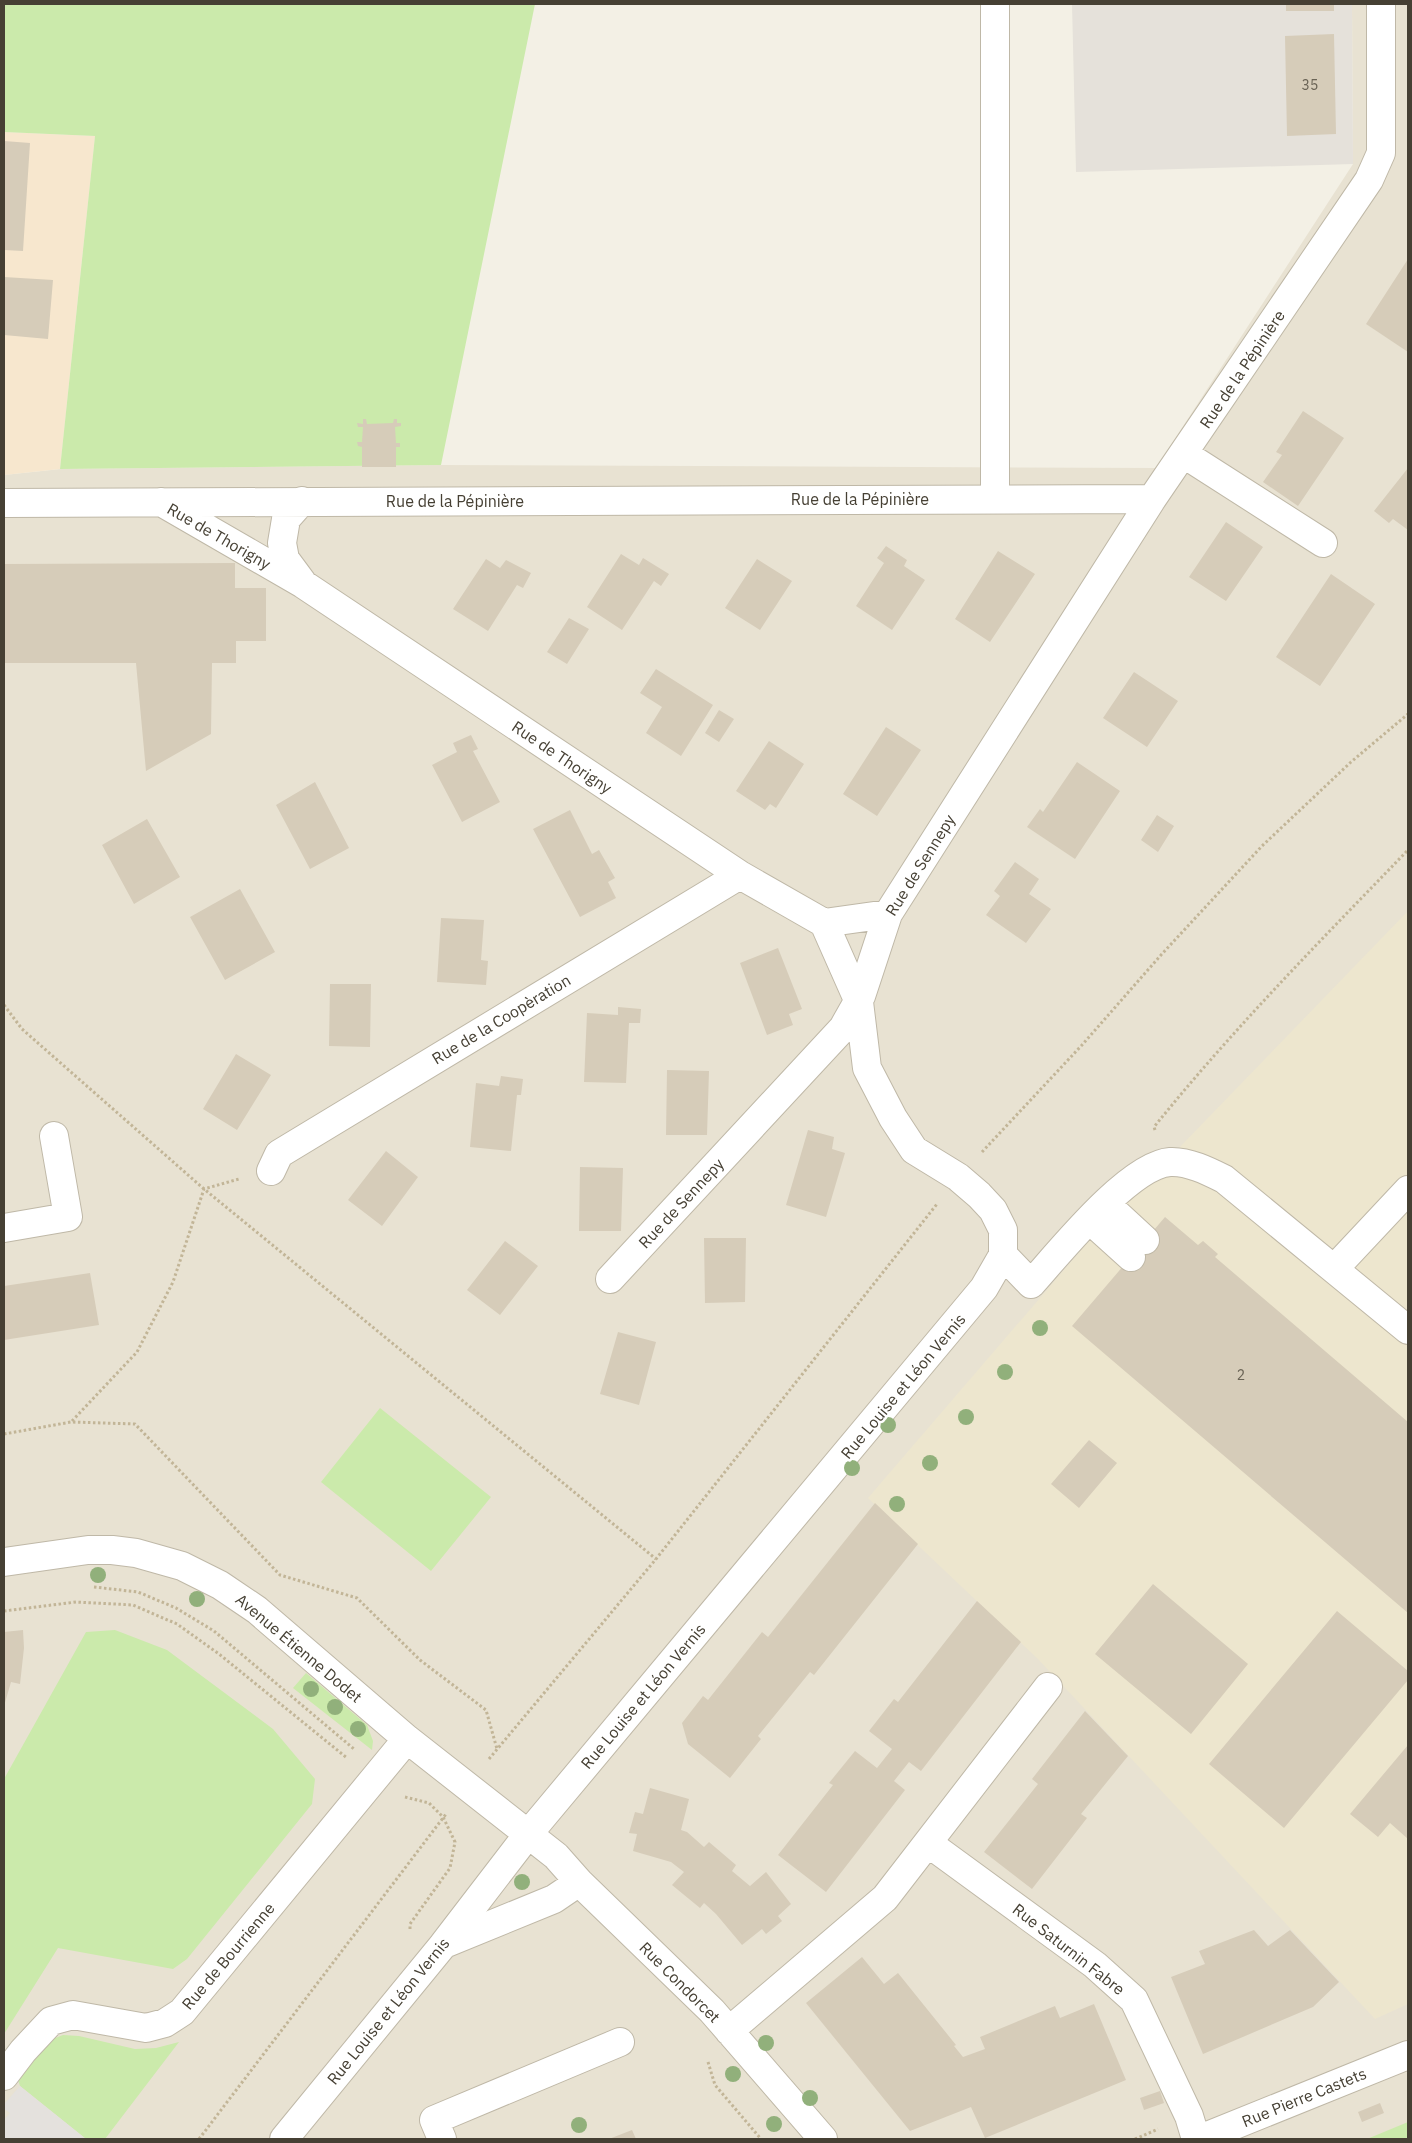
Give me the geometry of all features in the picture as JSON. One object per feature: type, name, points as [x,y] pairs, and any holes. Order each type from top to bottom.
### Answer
[{"type":"street","points":[[995,4],[995,499]]},
{"type":"street","name":"Rue de la Pépinière","points":[[4,503],[1152,499],[1369,180],[1381,153],[1381,4]]},
{"type":"street","points":[[1184,454],[1323,543]]},
{"type":"street","name":"Rue de Sennepy","points":[[610,1279],[843,1028],[859,1002],[888,914],[1152,499]]},
{"type":"street","name":"Rue de Thorigny","points":[[302,501],[286,520],[282,543],[285,559],[303,584]]},
{"type":"street","name":"Rue de Thorigny","points":[[161,502],[303,584],[740,876],[824,923]]},
{"type":"street","name":"Rue de la Coopèration","points":[[271,1171],[279,1154],[740,876]]},
{"type":"street","points":[[888,914],[824,923],[859,1002],[867,1068],[893,1118],[914,1150],[958,1177],[993,1210],[1003,1230],[1003,1255],[1031,1284],[1098,1212],[1131,1180],[1149,1168],[1170,1162],[1202,1168],[1224,1179],[1408,1330]]},
{"type":"street","points":[[4,1228],[68,1217],[54,1136]]},
{"type":"street","points":[[1334,1269],[1408,1190]]},
{"type":"street","points":[[1098,1212],[1138,1248]]},
{"type":"street","name":"Rue Louise et Léon Vernis","points":[[284,2139],[443,1945],[529,1833],[984,1288],[1003,1255]]},
{"type":"street","name":"Avenue Étienne Dodet","points":[[4,1562],[88,1550],[112,1550],[136,1553],[182,1566],[220,1585],[257,1610],[407,1739],[529,1833]]},
{"type":"street","points":[[729,2031],[885,1898],[1048,1687]]},
{"type":"street","name":"Rue de Bourrienne","points":[[4,2076],[23,2051],[51,2021],[73,2015],[146,2028],[165,2023],[182,2012],[407,1739]]},
{"type":"street","name":"Rue Condorcet","points":[[529,1833],[556,1856],[579,1882],[712,2011],[822,2139]]},
{"type":"street","name":"Rue Saturnin Fabre","points":[[928,1843],[1095,1966],[1134,2000],[1189,2116],[1196,2139]]},
{"type":"street","points":[[443,1945],[554,1899],[579,1882]]},
{"type":"street","points":[[442,2139],[434,2120],[620,2042]]},
{"type":"street","name":"Rue Pierre Castets","points":[[1200,2139],[1408,2055]]},
{"type":"path","points":[[199,2139],[497,1749],[656,1559],[958,1177],[1082,1045],[1161,955],[1262,846],[1351,762],[1408,714]]},
{"type":"path","points":[[1170,1162],[1154,1127],[1245,1020],[1408,850]]},
{"type":"path","points":[[4,1005],[22,1029],[204,1189],[656,1559]]},
{"type":"path","points":[[71,1422],[138,1352],[173,1282],[204,1189]]},
{"type":"path","points":[[4,1434],[71,1422],[135,1424],[280,1575],[357,1598],[420,1660],[486,1710],[497,1749]]},
{"type":"path","points":[[93,1587],[138,1592],[176,1608],[214,1631],[395,1794],[428,1804],[444,1817],[455,1842],[450,1868],[410,1924],[409,1948],[413,1961],[423,1969]]},
{"type":"path","points":[[4,1611],[76,1602],[133,1605],[177,1624],[376,1775]]},
{"type":"path","points":[[706,2058],[715,2085],[761,2139]]},
{"type":"shaded area","points":[[1072,4],[1352,4],[1353,164],[1076,172]]},
{"type":"shaded area","points":[[1352,4],[1408,4],[1408,2139],[4,2139],[4,475],[61,469],[441,465],[1156,468],[1353,164]]},
{"type":"shaded area","points":[[4,132],[95,136],[60,469],[4,475]]},
{"type":"shaded area","points":[[1408,911],[1408,2004],[1375,2019],[1038,1659],[868,1498],[1089,1241]]},
{"type":"shaded area","points":[[20,2086],[86,2139],[4,2139],[4,2120],[10,2113],[4,2109],[4,2104]]},
{"type":"green space","points":[[4,4],[535,4],[441,465],[60,469],[95,136],[4,132]]},
{"type":"green space","points":[[380,1408],[491,1497],[431,1571],[321,1482]]},
{"type":"green space","points":[[115,1630],[167,1650],[273,1729],[315,1779],[312,1804],[187,1959],[173,1969],[58,1948],[4,2034],[4,1779],[86,1632]]},
{"type":"green space","points":[[306,1673],[367,1725],[373,1741],[372,1750],[293,1688]]},
{"type":"green space","points":[[63,2035],[79,2036],[135,2049],[156,2048],[179,2042],[105,2139],[86,2139],[20,2086],[17,2077],[50,2040]]},
{"type":"green space","points":[[1408,2122],[1408,2139],[1367,2139]]},
{"type":"building","points":[[1286,4],[1334,4],[1334,11],[1286,11]]},
{"type":"building","points":[[1334,34],[1336,134],[1287,136],[1285,36]]},
{"type":"building","points":[[4,141],[30,143],[23,251],[4,250]]},
{"type":"building","points":[[1408,259],[1408,352],[1366,324]]},
{"type":"building","points":[[4,277],[53,280],[48,339],[4,335]]},
{"type":"building","points":[[1303,411],[1344,438],[1298,506],[1263,482],[1282,455],[1276,452]]},
{"type":"building","points":[[363,419],[366,419],[367,424],[393,423],[394,419],[397,419],[397,423],[401,423],[401,426],[395,427],[396,443],[400,443],[400,447],[396,447],[396,467],[362,467],[362,447],[358,446],[357,442],[362,442],[363,427],[358,427],[357,423],[363,424]]},
{"type":"building","points":[[1408,468],[1408,530],[1393,519],[1389,523],[1374,511]]},
{"type":"building","points":[[1226,522],[1263,547],[1226,601],[1189,577]]},
{"type":"building","points":[[886,546],[907,560],[904,566],[925,580],[892,630],[856,606],[884,563],[877,558]]},
{"type":"building","points":[[998,551],[1035,574],[990,642],[955,619]]},
{"type":"building","points":[[621,554],[639,565],[643,558],[669,574],[661,586],[654,581],[622,630],[587,607]]},
{"type":"building","points":[[486,559],[500,568],[506,560],[531,573],[523,588],[517,585],[488,631],[453,609]]},
{"type":"building","points":[[757,559],[792,581],[760,630],[725,608]]},
{"type":"building","points":[[235,563],[235,588],[266,588],[266,641],[236,641],[236,663],[212,663],[211,734],[146,771],[136,663],[4,663],[4,564]]},
{"type":"building","points":[[1331,574],[1375,604],[1320,686],[1276,657]]},
{"type":"building","points":[[569,618],[589,629],[567,664],[547,652]]},
{"type":"building","points":[[656,669],[713,705],[681,756],[646,733],[662,707],[640,693]]},
{"type":"building","points":[[1134,672],[1178,701],[1147,747],[1103,718]]},
{"type":"building","points":[[719,710],[734,719],[719,742],[705,733]]},
{"type":"building","points":[[886,727],[921,750],[877,816],[843,794]]},
{"type":"building","points":[[471,735],[478,749],[473,751],[500,802],[462,822],[432,765],[457,752],[453,743]]},
{"type":"building","points":[[769,741],[804,764],[776,808],[770,804],[765,810],[736,791]]},
{"type":"building","points":[[1077,762],[1120,791],[1075,859],[1027,827],[1040,809],[1043,812]]},
{"type":"building","points":[[315,782],[349,848],[310,869],[276,805]]},
{"type":"building","points":[[570,810],[592,854],[599,850],[615,878],[608,882],[616,898],[580,917],[533,829]]},
{"type":"building","points":[[1157,815],[1174,826],[1158,852],[1141,840]]},
{"type":"building","points":[[147,819],[180,877],[134,904],[102,845]]},
{"type":"building","points":[[1015,862],[1039,879],[1029,894],[1051,909],[1026,943],[986,915],[1000,896],[994,891]]},
{"type":"building","points":[[240,889],[275,952],[225,980],[190,917]]},
{"type":"building","points":[[441,918],[484,920],[481,960],[488,961],[486,985],[437,982]]},
{"type":"building","points":[[778,948],[802,1009],[789,1014],[793,1025],[767,1035],[740,963]]},
{"type":"building","points":[[330,984],[371,984],[370,1047],[329,1046]]},
{"type":"building","points":[[618,1007],[641,1009],[640,1023],[629,1023],[626,1083],[584,1082],[587,1013],[618,1015]]},
{"type":"building","points":[[236,1054],[271,1075],[237,1130],[203,1109]]},
{"type":"building","points":[[667,1070],[709,1071],[707,1135],[666,1135]]},
{"type":"building","points":[[501,1076],[523,1079],[521,1095],[517,1095],[511,1151],[470,1147],[476,1083],[499,1086]]},
{"type":"building","points":[[808,1130],[834,1137],[832,1149],[845,1153],[826,1217],[786,1205]]},
{"type":"building","points":[[386,1151],[418,1177],[382,1226],[348,1200]]},
{"type":"building","points":[[580,1167],[623,1168],[621,1231],[579,1231]]},
{"type":"building","points":[[1165,1217],[1198,1245],[1203,1241],[1218,1254],[1215,1257],[1408,1422],[1408,1613],[1072,1326]]},
{"type":"building","points":[[704,1238],[746,1238],[745,1302],[705,1303]]},
{"type":"building","points":[[505,1241],[538,1266],[500,1315],[467,1290]]},
{"type":"building","points":[[90,1273],[99,1325],[4,1340],[4,1286]]},
{"type":"building","points":[[618,1332],[656,1342],[639,1405],[600,1394]]},
{"type":"building","points":[[1089,1440],[1117,1463],[1079,1508],[1051,1484]]},
{"type":"building","points":[[875,1503],[918,1544],[814,1675],[810,1672],[758,1736],[761,1739],[730,1778],[688,1744],[682,1723],[703,1696],[708,1700],[762,1632],[768,1637]]},
{"type":"building","points":[[1153,1584],[1248,1664],[1191,1734],[1095,1654]]},
{"type":"building","points":[[977,1601],[1021,1642],[921,1771],[909,1762],[894,1781],[905,1790],[826,1892],[778,1855],[833,1785],[829,1783],[855,1751],[877,1768],[892,1749],[869,1731],[894,1699],[898,1702]]},
{"type":"building","points":[[1337,1611],[1408,1671],[1408,1680],[1284,1828],[1209,1764]]},
{"type":"building","points":[[23,1630],[24,1648],[20,1684],[11,1682],[4,1706],[4,1632]]},
{"type":"building","points":[[1085,1711],[1128,1756],[1081,1814],[1087,1818],[1032,1889],[984,1852],[1038,1784],[1032,1779]]},
{"type":"building","points":[[1408,1745],[1408,1839],[1390,1823],[1378,1837],[1350,1814]]},
{"type":"building","points":[[650,1788],[689,1799],[681,1830],[687,1832],[704,1847],[709,1842],[736,1865],[732,1871],[750,1886],[766,1872],[791,1904],[778,1916],[782,1921],[766,1934],[762,1929],[742,1945],[716,1914],[704,1903],[700,1908],[672,1885],[684,1872],[671,1862],[633,1851],[637,1834],[629,1833],[635,1812],[643,1814]]},
{"type":"building","points":[[1254,1930],[1268,1946],[1290,1930],[1339,1982],[1313,2007],[1203,2054],[1171,1977],[1205,1964],[1199,1951]]},
{"type":"building","points":[[862,1957],[884,1984],[898,1973],[956,2045],[954,2046],[963,2057],[985,2049],[980,2037],[1055,2006],[1060,2018],[1094,2004],[1126,2080],[985,2138],[971,2107],[910,2131],[806,2003]]},
{"type":"building","points":[[1160,2091],[1164,2103],[1144,2110],[1140,2098]]},
{"type":"building","points":[[1380,2103],[1384,2113],[1362,2122],[1358,2112]]},
{"type":"building","points":[[632,2130],[636,2139],[609,2139]]}]
